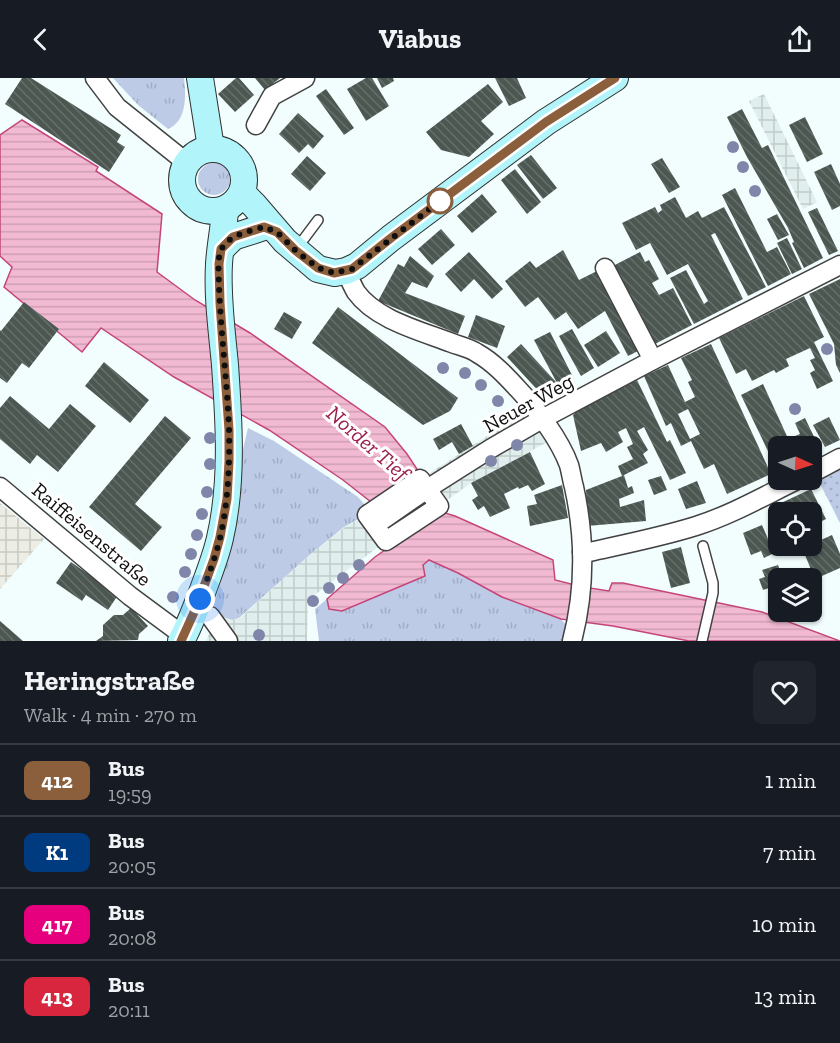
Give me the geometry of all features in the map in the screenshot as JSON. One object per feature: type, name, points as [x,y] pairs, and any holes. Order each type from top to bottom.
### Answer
[{"type":"main road","points":[[200,78],[211,148]]},
{"type":"main road","points":[[183,638],[208,577],[220,537],[227,499],[229,430],[220,303],[220,257],[209,227],[226,206],[245,182],[243,170],[237,159],[228,152],[211,148],[202,150],[187,163],[182,174],[182,187],[187,198],[196,207],[226,206],[254,205],[271,230],[318,268],[334,273],[346,271],[357,266],[546,122],[615,78]]},
{"type":"main road","points":[[220,257],[233,237],[271,230]]},
{"type":"street","points":[[95,78],[117,107],[187,163]]},
{"type":"street","points":[[256,125],[272,96],[305,78]]},
{"type":"street","name":"Neuer Weg","points":[[375,525],[490,449],[542,419],[840,265]]},
{"type":"street","points":[[605,268],[653,360]]},
{"type":"street","points":[[346,271],[363,300],[378,311],[394,321],[477,352],[498,368],[531,402],[555,438],[568,464],[577,501],[582,552],[581,582],[574,632]]},
{"type":"street","points":[[822,468],[840,458]]},
{"type":"street","name":"Raiffeisenstraße","points":[[0,487],[183,638]]},
{"type":"street","points":[[582,552],[696,526],[775,490]]},
{"type":"street","points":[[210,616],[228,641]]},
{"type":"lane","points":[[295,250],[318,220]]},
{"type":"lane","points":[[702,641],[713,583],[703,546]]},
{"type":"shaded area","points":[[764,94],[817,202],[803,209],[749,101]]},
{"type":"shaded area","points":[[531,402],[555,438],[471,483],[439,506],[420,479],[506,424]]},
{"type":"shaded area","points":[[0,503],[44,539],[0,589]]},
{"type":"shaded area","points":[[367,515],[386,541],[308,600],[307,641],[206,641],[213,624],[211,613],[232,620],[240,618],[312,553],[345,527]]},
{"type":"green space","points":[[113,78],[184,78],[185,100],[179,120],[168,129],[138,105]]},
{"type":"green space","points":[[214,163],[225,168],[230,179],[225,190],[214,195],[203,190],[198,179],[203,168]]},
{"type":"green space","points":[[248,428],[274,441],[358,497],[371,512],[344,527],[239,618],[232,620],[211,613],[233,535],[240,462]]},
{"type":"green space","points":[[840,465],[840,523],[822,488],[822,473]]},
{"type":"green space","points":[[428,560],[502,597],[561,619],[566,625],[562,641],[319,641],[315,609],[327,599],[330,609],[342,611],[425,576],[423,565]]},
{"type":"water","name":"Norder Tief","points":[[22,120],[98,167],[96,171],[162,214],[157,272],[195,300],[250,333],[385,427],[421,475],[438,511],[455,516],[553,560],[555,580],[609,591],[612,583],[623,583],[762,612],[768,614],[768,622],[789,622],[840,641],[689,641],[613,626],[561,619],[502,597],[429,560],[423,565],[425,576],[342,611],[329,609],[327,599],[375,557],[399,540],[371,502],[343,480],[269,430],[174,377],[101,328],[82,352],[4,287],[12,267],[0,256],[0,135]]},
{"type":"building","points":[[22,78],[31,78],[121,135],[117,142],[125,147],[109,172],[5,104]]},
{"type":"building","points":[[236,78],[239,78],[254,95],[235,112],[218,94]]},
{"type":"building","points":[[255,78],[280,78],[265,90]]},
{"type":"building","points":[[366,78],[372,78],[389,106],[366,121],[347,89]]},
{"type":"building","points":[[377,78],[393,78],[394,81],[382,88]]},
{"type":"building","points":[[495,78],[517,78],[526,98],[509,106]]},
{"type":"building","points":[[488,84],[503,102],[481,121],[494,134],[469,157],[441,150],[426,132]]},
{"type":"building","points":[[326,89],[354,128],[344,135],[316,96]]},
{"type":"building","points":[[742,109],[762,148],[768,145],[823,258],[804,268],[792,243],[794,242],[788,228],[727,117]]},
{"type":"building","points":[[298,113],[324,136],[313,149],[308,144],[299,153],[279,134]]},
{"type":"building","points":[[805,117],[823,154],[807,162],[789,125]]},
{"type":"building","points":[[531,155],[557,188],[543,199],[517,165]]},
{"type":"building","points":[[307,156],[326,173],[310,191],[291,174]]},
{"type":"building","points":[[662,158],[680,187],[669,193],[651,164]]},
{"type":"building","points":[[831,164],[840,184],[840,206],[832,210],[814,172]]},
{"type":"building","points":[[515,169],[541,202],[527,214],[501,180]]},
{"type":"building","points":[[735,188],[767,252],[777,247],[791,274],[768,286],[722,195]]},
{"type":"building","points":[[482,194],[497,212],[472,233],[457,216]]},
{"type":"building","points":[[675,197],[686,218],[698,211],[702,218],[724,207],[766,287],[748,296],[715,233],[711,235],[743,299],[694,324],[670,278],[686,270],[704,304],[708,301],[688,264],[667,275],[650,243],[636,250],[622,223],[655,207],[658,213],[662,210],[660,205]]},
{"type":"building","points":[[817,208],[838,251],[829,255],[808,212]]},
{"type":"building","points":[[777,214],[789,235],[778,240],[767,219]]},
{"type":"building","points":[[441,229],[455,245],[432,265],[418,249]]},
{"type":"building","points":[[787,238],[802,269],[792,274],[777,243]]},
{"type":"building","points":[[563,250],[579,280],[603,268],[644,348],[628,356],[605,311],[578,329],[566,312],[555,320],[538,297],[525,307],[505,281],[530,261],[536,268]]},
{"type":"building","points":[[469,252],[503,289],[492,299],[474,279],[461,292],[445,274]]},
{"type":"building","points":[[640,252],[645,262],[649,260],[659,279],[652,283],[659,295],[673,288],[692,325],[649,347],[609,268]]},
{"type":"building","points":[[410,256],[434,276],[427,288],[412,282],[405,293],[465,316],[458,334],[378,301],[398,264],[404,267]]},
{"type":"building","points":[[840,279],[840,373],[836,365],[834,344],[809,294]]},
{"type":"building","points":[[804,296],[824,337],[814,342],[833,381],[817,389],[810,373],[815,370],[810,360],[815,358],[810,348],[786,359],[789,366],[776,373],[774,370],[752,381],[746,369],[736,374],[719,338]]},
{"type":"building","points":[[24,302],[59,329],[29,368],[22,363],[7,383],[0,378],[0,330]]},
{"type":"building","points":[[338,307],[458,398],[450,411],[423,425],[312,343]]},
{"type":"building","points":[[284,312],[302,322],[292,339],[274,329]]},
{"type":"building","points":[[476,315],[505,326],[497,348],[468,337]]},
{"type":"building","points":[[572,329],[594,368],[581,376],[559,336]]},
{"type":"building","points":[[606,331],[620,353],[598,367],[584,345]]},
{"type":"building","points":[[550,332],[574,379],[559,387],[534,340]]},
{"type":"building","points":[[521,344],[557,383],[543,396],[507,357]]},
{"type":"building","points":[[711,344],[768,468],[768,475],[727,494],[714,464],[704,469],[691,441],[681,446],[671,423],[666,426],[644,376],[668,365],[685,402],[695,397],[688,382],[692,380],[681,358]],"holes":[[[688,409],[700,434],[690,439],[678,414]]]},
{"type":"building","points":[[104,362],[149,400],[130,423],[85,386]]},
{"type":"building","points":[[637,380],[667,442],[670,440],[686,473],[670,480],[644,427],[637,431],[648,450],[643,454],[648,463],[624,475],[628,488],[632,486],[634,493],[619,499],[620,507],[644,500],[646,521],[587,526],[586,490],[622,476],[618,466],[633,459],[627,447],[633,444],[626,428],[618,432],[623,442],[606,452],[601,443],[581,451],[573,415],[578,410]]},
{"type":"building","points":[[763,384],[787,436],[768,436],[768,451],[741,395]]},
{"type":"building","points":[[10,396],[49,429],[70,404],[96,426],[58,472],[37,455],[30,464],[0,439],[0,408]]},
{"type":"building","points":[[165,416],[191,438],[135,504],[162,527],[141,551],[89,507]]},
{"type":"building","points":[[829,417],[840,440],[825,447],[822,436],[819,436],[813,425]]},
{"type":"building","points":[[805,418],[814,436],[795,436],[800,434],[795,423]]},
{"type":"building","points":[[461,424],[473,446],[459,454],[452,442],[439,450],[433,439]]},
{"type":"building","points":[[530,452],[545,484],[532,491],[528,485],[504,494],[510,508],[490,517],[484,506],[478,510],[472,500],[478,496],[471,483]]},
{"type":"building","points":[[661,476],[667,490],[654,495],[648,480]]},
{"type":"building","points":[[697,481],[706,503],[686,509],[678,489]]},
{"type":"building","points":[[562,485],[568,518],[530,526],[527,506],[537,504],[534,495]]},
{"type":"building","points":[[812,490],[818,502],[783,502]]},
{"type":"building","points":[[762,525],[768,539],[768,556],[764,558],[761,551],[751,555],[743,533]]},
{"type":"building","points":[[832,535],[840,554],[840,568],[822,576],[822,568],[810,568],[805,556],[822,556],[822,540]]},
{"type":"building","points":[[681,547],[690,583],[671,588],[662,552]]},
{"type":"building","points":[[71,562],[118,595],[108,610],[86,595],[82,601],[56,583]]},
{"type":"building","points":[[768,568],[768,588],[763,590],[759,579],[765,577],[762,570]]},
{"type":"building","points":[[131,608],[148,626],[139,634],[138,640],[96,641],[103,636],[103,625],[114,615],[123,615]]},
{"type":"building","points":[[0,621],[23,641],[0,641]]},
{"type":"bus line","name":"412","points":[[181,641],[214,559],[227,499],[229,430],[220,303],[221,249],[233,237],[264,227],[277,232],[295,250],[326,272],[334,273],[352,269],[546,122],[615,78]]},
{"type":"route","points":[[200,599],[220,537],[227,499],[229,430],[220,303],[221,249],[233,237],[264,227],[277,232],[318,268],[334,273],[346,271],[357,266],[440,201]]}]
